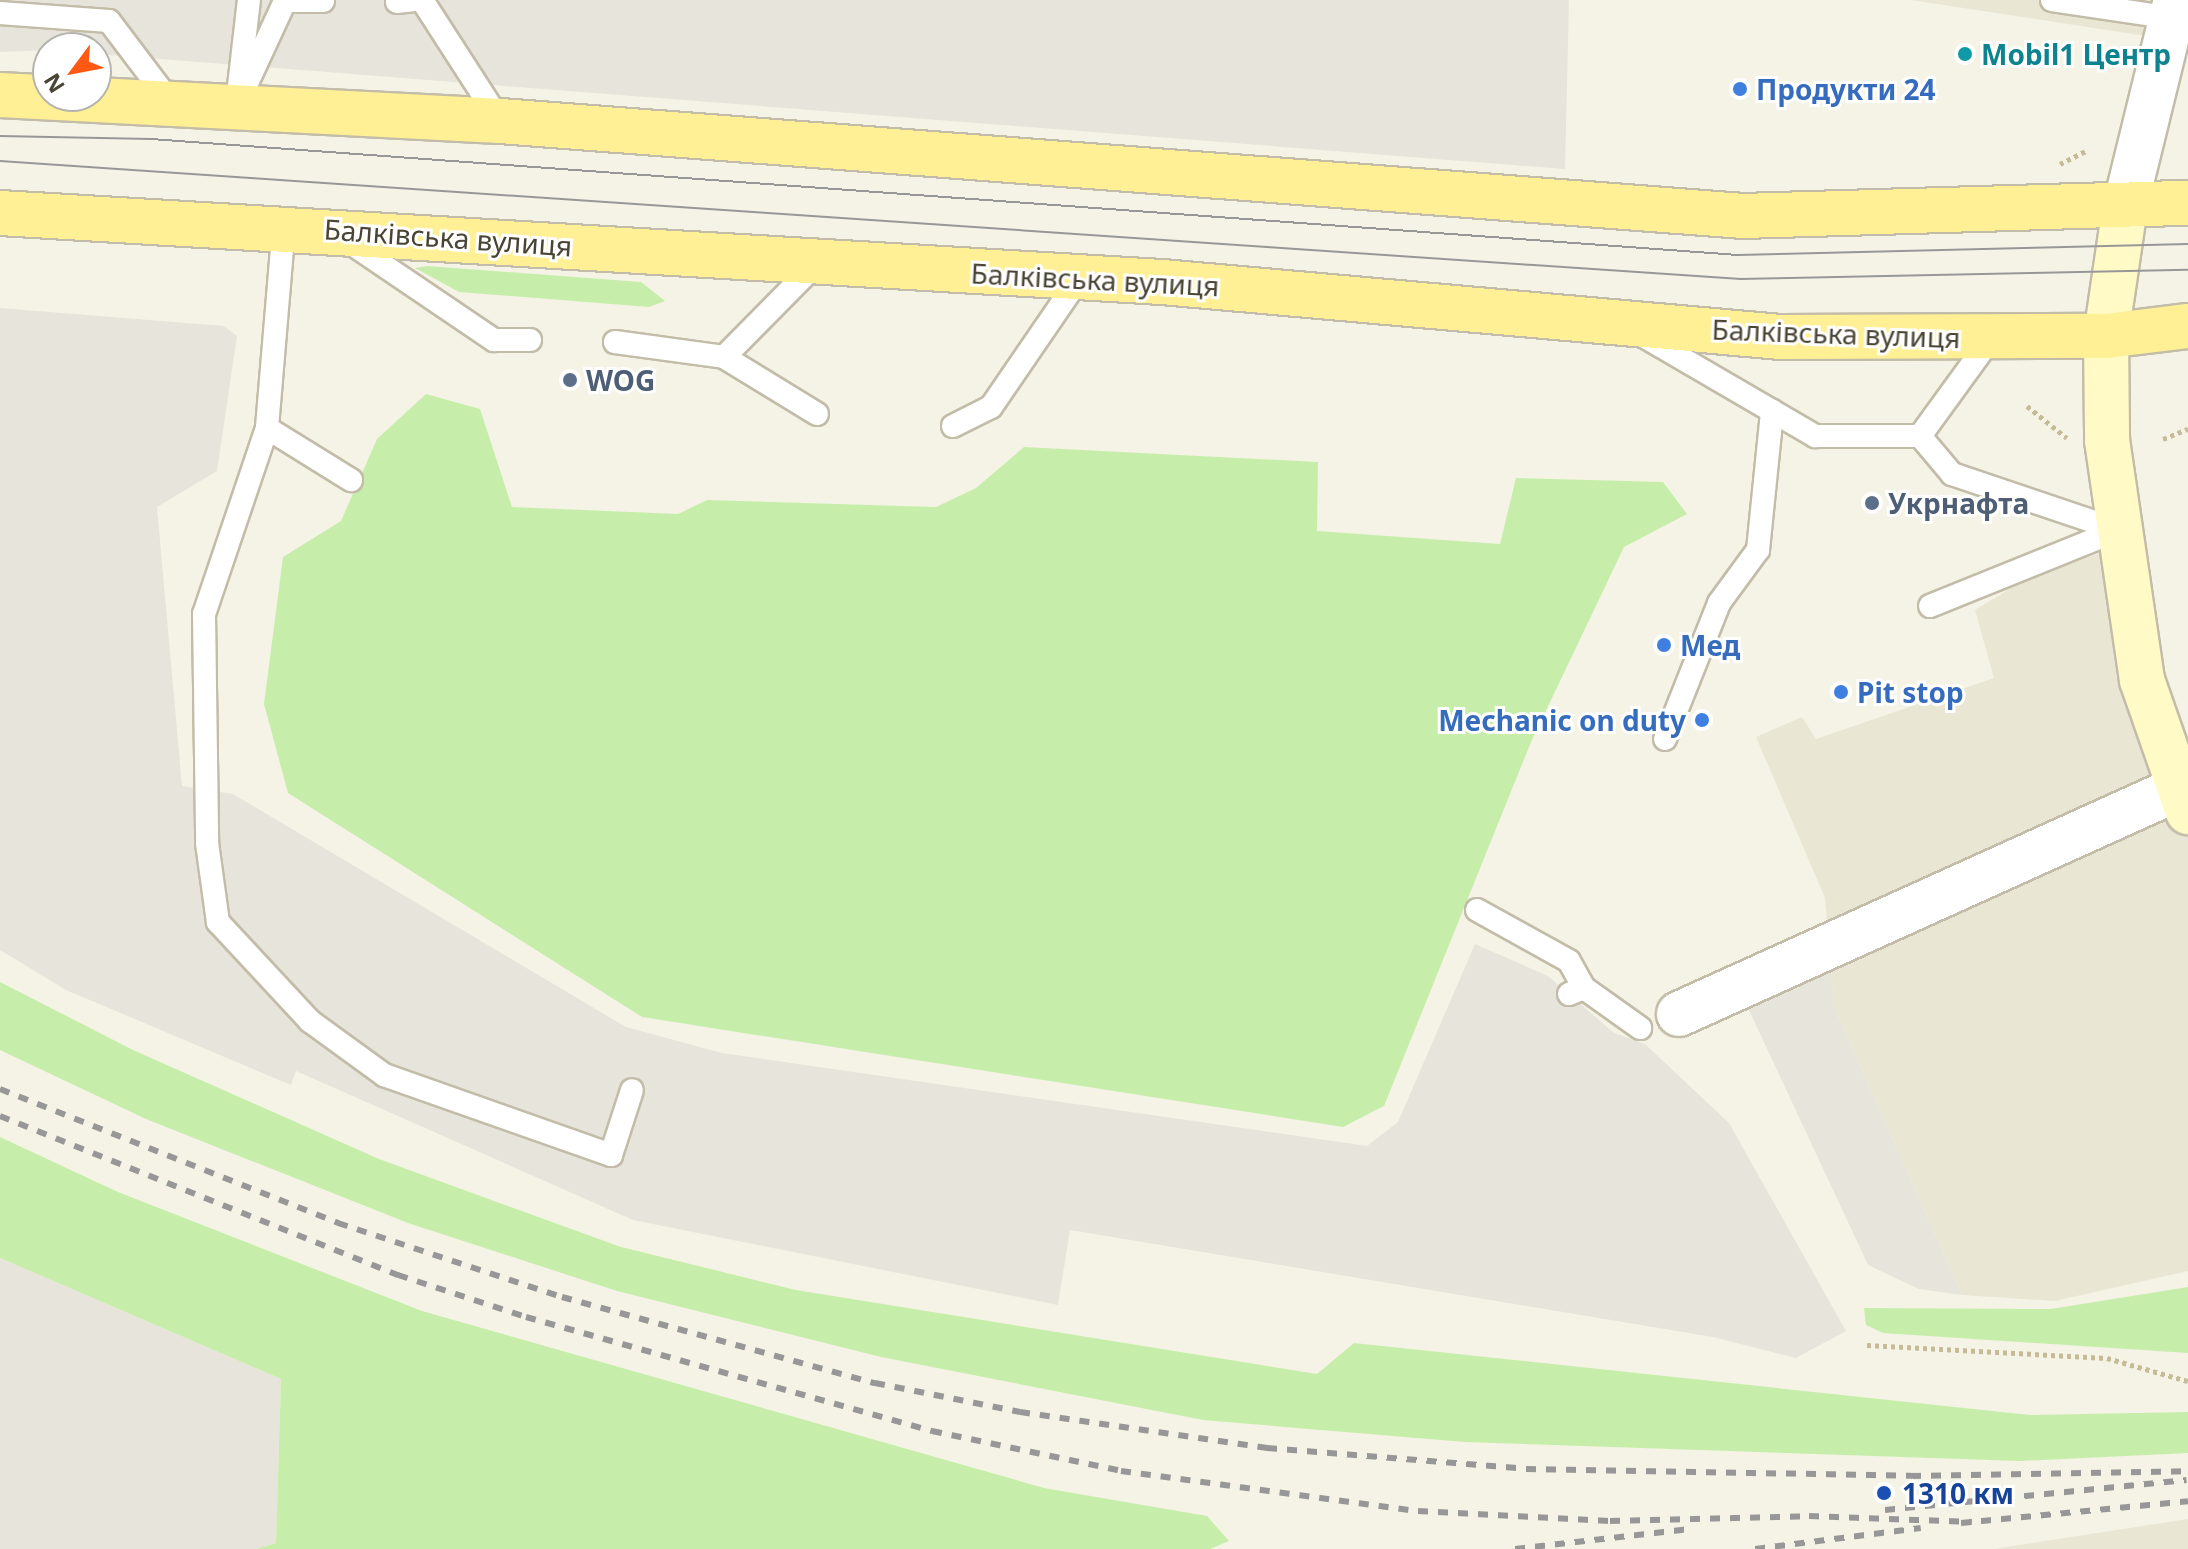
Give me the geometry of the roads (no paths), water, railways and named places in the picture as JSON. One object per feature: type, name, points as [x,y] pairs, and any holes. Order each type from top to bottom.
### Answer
[{"type":"main road","points":[[0,95],[500,121],[1742,216],[2188,203]]},
{"type":"main road","points":[[2125,207],[2106,336],[2118,530],[2142,680],[2185,795]]},
{"type":"main road","name":"Балківська вулиця","points":[[0,213],[329,227],[815,265],[1080,277],[1781,337],[2106,336],[2188,326]]},
{"type":"street","points":[[2125,207],[2174,9]]},
{"type":"street","points":[[1650,1027],[2185,795]]},
{"type":"lane","points":[[236,107],[249,0]]},
{"type":"lane","points":[[2052,0],[2174,9]]},
{"type":"lane","points":[[236,107],[285,1],[323,1]]},
{"type":"lane","points":[[412,1],[500,121]]},
{"type":"lane","points":[[0,13],[109,21],[171,103]]},
{"type":"lane","points":[[284,225],[267,428],[204,614],[207,843],[218,922],[310,1021],[384,1075],[611,1155],[632,1090]]},
{"type":"lane","points":[[329,227],[494,340],[530,340]]},
{"type":"lane","points":[[724,357],[815,265]]},
{"type":"lane","points":[[953,426],[991,407],[1080,277]]},
{"type":"lane","points":[[1618,321],[1815,436],[1920,436],[1952,474],[2118,530]]},
{"type":"lane","points":[[1920,436],[1992,337]]},
{"type":"lane","points":[[615,342],[724,357],[817,414]]},
{"type":"lane","points":[[1665,739],[1719,603],[1758,550],[1772,411]]},
{"type":"lane","points":[[267,428],[351,480]]},
{"type":"lane","points":[[1930,606],[2118,530]]},
{"type":"lane","points":[[1477,910],[1569,961],[1576,991],[1650,1027]]},
{"type":"tram line","points":[[0,136],[151,139],[1739,255],[2188,244]]},
{"type":"tram line","points":[[0,161],[1741,279],[2188,270]]},
{"type":"railway","points":[[0,1089],[338,1223],[562,1297],[875,1383],[1020,1412],[1267,1448],[1526,1469],[1911,1476],[2188,1471]]},
{"type":"railway","points":[[0,1116],[398,1275],[526,1317],[932,1431],[1121,1471],[1418,1511],[1610,1521],[1809,1516],[1972,1522]]},
{"type":"railway","points":[[1885,1510],[2187,1480]]},
{"type":"railway","points":[[1961,1523],[2188,1501]]},
{"type":"railway","points":[[1755,1549],[1921,1528]]},
{"type":"railway","points":[[1515,1549],[1690,1529]]},
{"type":"place","name":"Mobil1 Центр","points":[[1965,54]]},
{"type":"place","name":"Продукти 24","points":[[1740,89]]},
{"type":"place","name":"WOG","points":[[570,380]]},
{"type":"place","name":"Укрнафта","points":[[1872,503]]},
{"type":"place","name":"Мед","points":[[1664,645]]},
{"type":"place","name":"Pit stop","points":[[1841,692]]},
{"type":"place","name":"Mechanic on duty","points":[[1702,720]]},
{"type":"place","name":"1310 км","points":[[1884,1493]]}]
